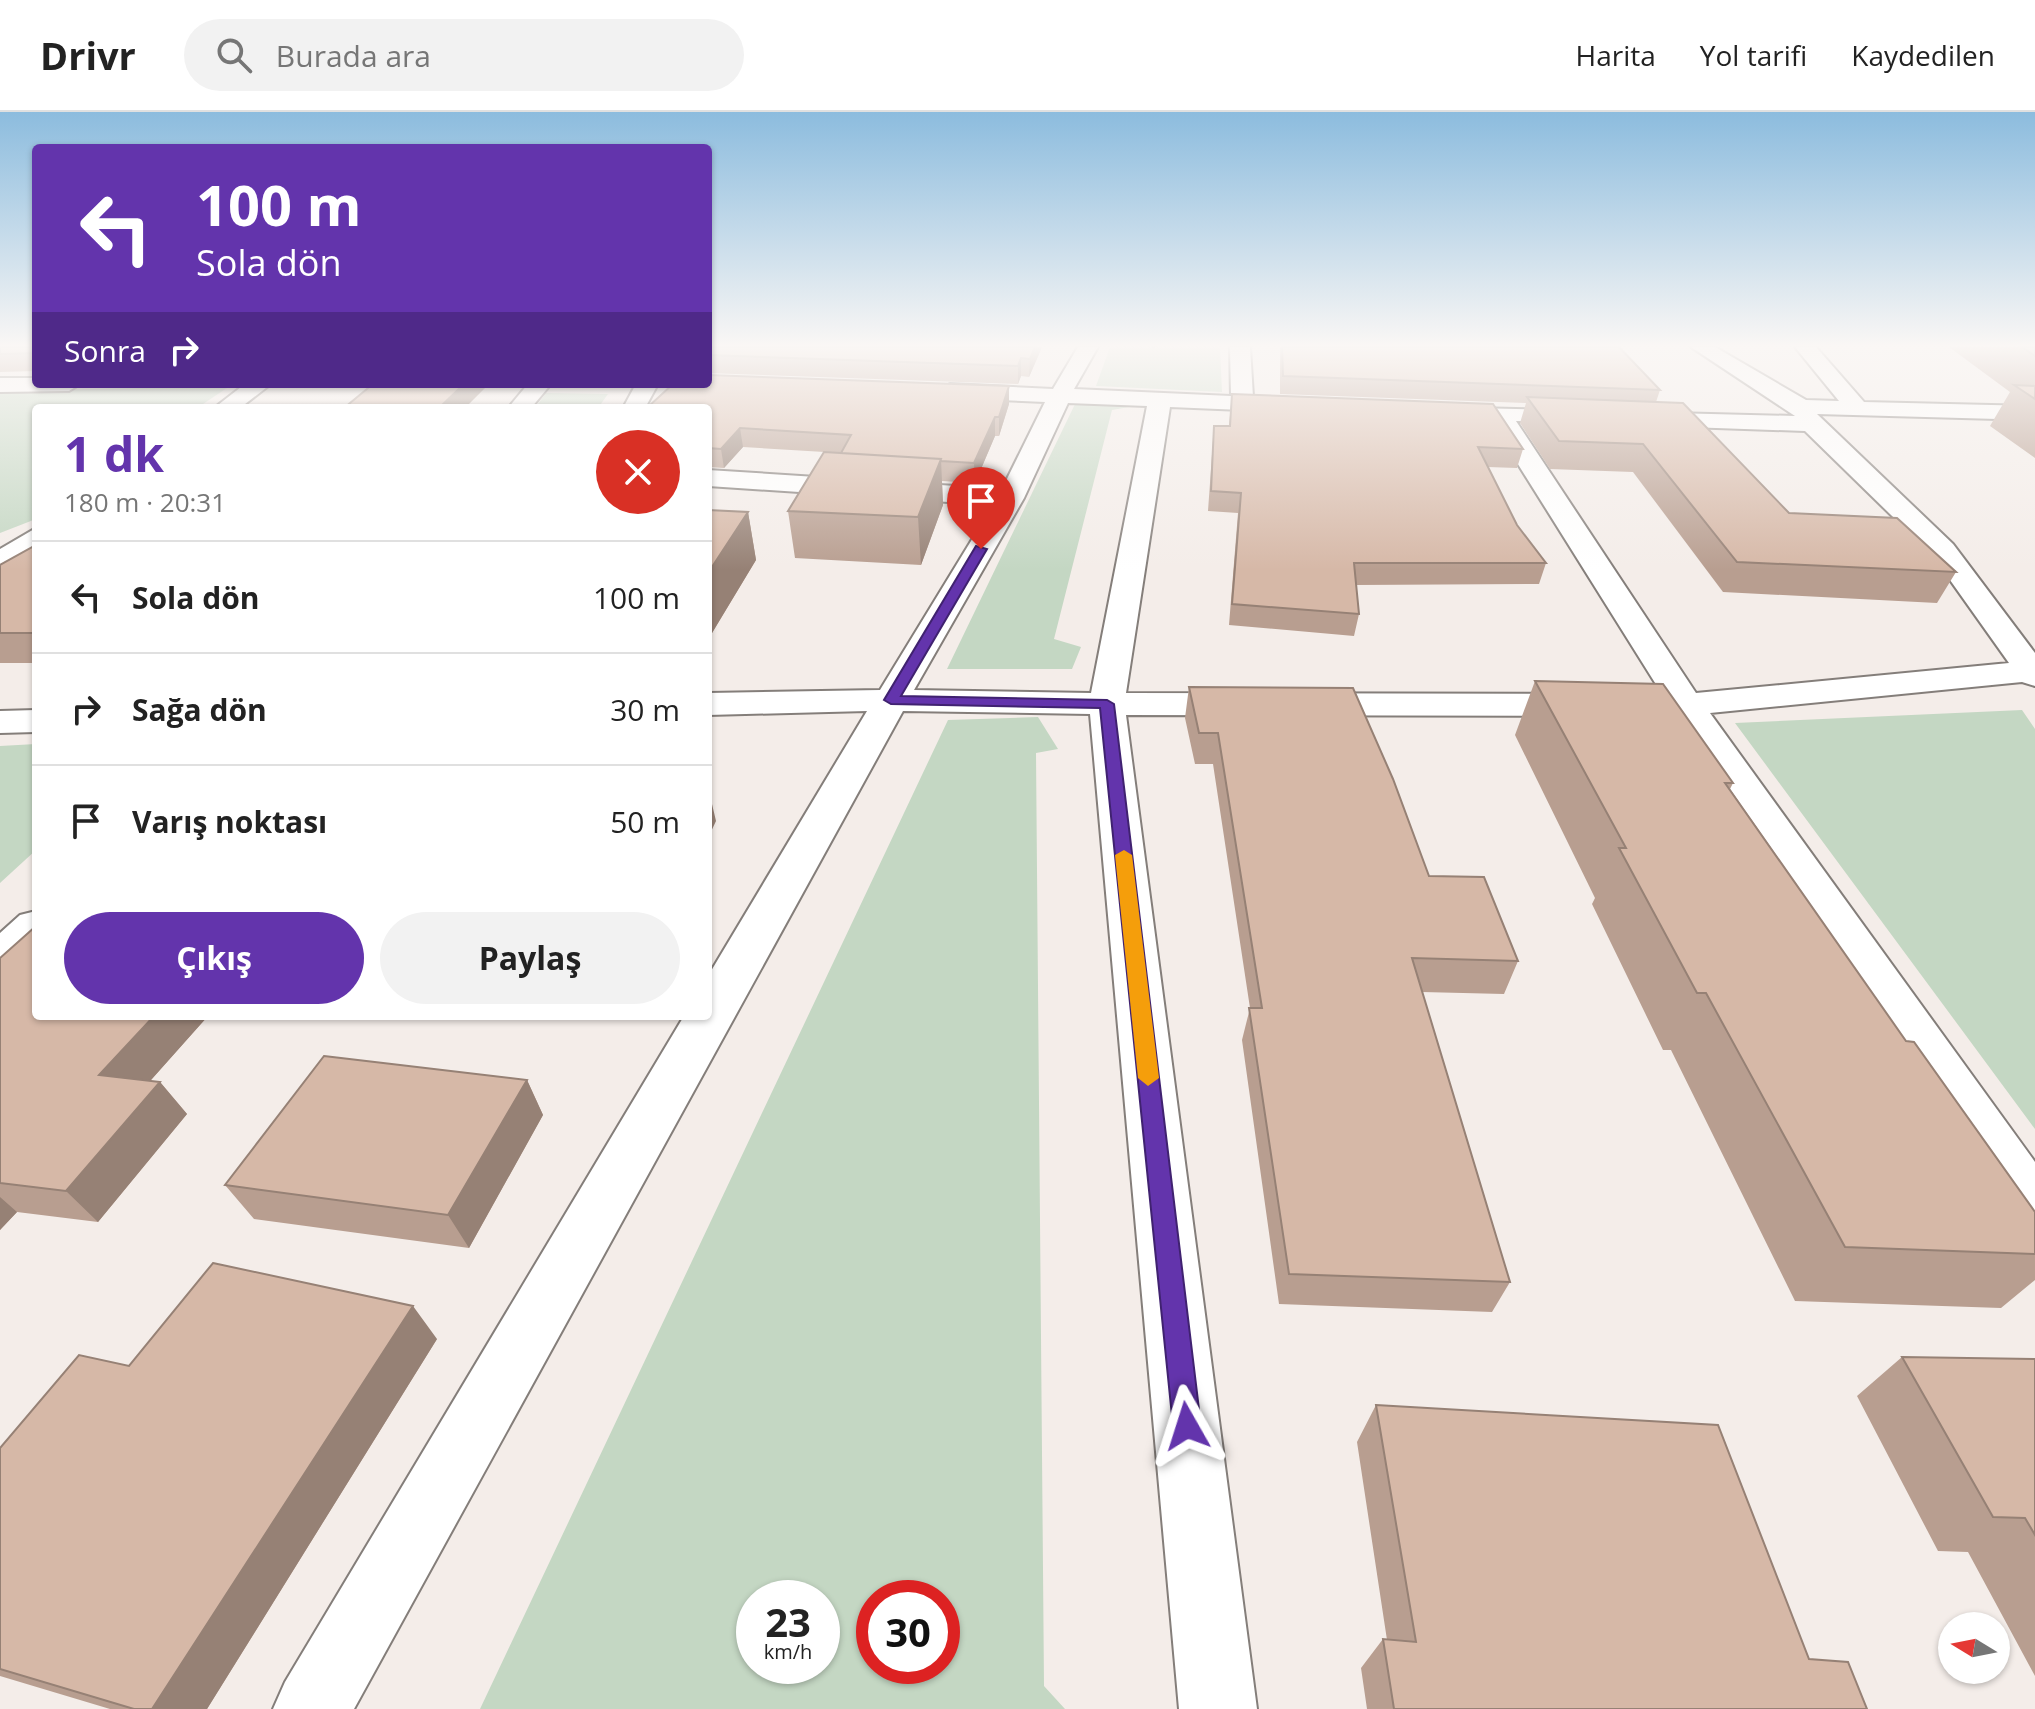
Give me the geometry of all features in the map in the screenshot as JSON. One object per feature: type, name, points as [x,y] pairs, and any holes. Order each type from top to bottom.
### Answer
[{"type":"street","points":[[712,1012],[1011,498],[1047,422]]},
{"type":"street","points":[[1156,422],[1107,704],[1218,1709]]},
{"type":"street","points":[[1504,422],[1686,705],[2035,1207]]},
{"type":"street","points":[[1813,422],[1943,550],[2034,673]]},
{"type":"street","points":[[712,478],[1011,498]]},
{"type":"street","points":[[3,558],[32,540]]},
{"type":"street","points":[[712,704],[891,700],[1107,704],[1686,705],[2034,673]]},
{"type":"street","points":[[0,722],[32,721]]},
{"type":"street","points":[[0,959],[32,930]]},
{"type":"street","points":[[312,1709],[707,1020]]},
{"type":"green space","points":[[0,422],[32,422],[32,521],[0,533]]},
{"type":"green space","points":[[1067,422],[1109,422],[1054,639],[1081,647],[1072,669],[947,669]]},
{"type":"green space","points":[[2022,710],[2035,729],[2035,1129],[1735,723]]},
{"type":"green space","points":[[1038,717],[1058,749],[1036,753],[1044,1686],[1065,1709],[480,1709],[948,720]]},
{"type":"green space","points":[[32,744],[32,854],[0,883],[0,746]]},
{"type":"building","points":[[712,422],[993,422],[974,463],[841,453],[851,435],[740,428],[721,449],[712,448]]},
{"type":"building","points":[[1230,422],[1505,422],[1523,449],[1478,447],[1517,525],[1546,563],[1354,563],[1359,614],[1232,604],[1241,493],[1211,491],[1214,426],[1230,426]]},
{"type":"building","points":[[1545,422],[1701,422],[1789,513],[1897,518],[1956,572],[1737,562],[1643,444],[1559,441]]},
{"type":"building","points":[[824,452],[941,459],[918,517],[788,511]]},
{"type":"building","points":[[712,510],[748,512],[712,567]]},
{"type":"building","points":[[32,547],[32,633],[0,633],[0,565]]},
{"type":"building","points":[[1535,681],[1663,684],[1733,783],[1725,783],[1906,1041],[1914,1042],[2035,1212],[2035,1254],[1845,1247],[1706,993],[1697,993],[1619,848],[1626,848]]},
{"type":"building","points":[[1189,687],[1353,688],[1393,779],[1429,876],[1484,877],[1518,961],[1412,958],[1510,1282],[1289,1274],[1249,1008],[1262,1008],[1218,733],[1199,733]]},
{"type":"building","points":[[32,930],[32,1020],[150,1020],[99,1075],[160,1082],[66,1191],[0,1183],[0,958]]},
{"type":"building","points":[[324,1056],[527,1080],[448,1215],[225,1185]]},
{"type":"building","points":[[213,1263],[413,1306],[152,1709],[134,1709],[0,1669],[0,1448],[79,1355],[129,1366]]},
{"type":"building","points":[[1902,1357],[2035,1359],[2035,1535],[2025,1518],[1993,1517]]},
{"type":"building","points":[[1376,1405],[1718,1425],[1809,1659],[1848,1662],[1867,1709],[1394,1709],[1383,1639],[1416,1642]]},
{"type":"slow traffic","points":[[1124,855],[1148,1078]]},
{"type":"route","points":[[981,549],[891,700],[1107,704],[1187,1426]]}]
